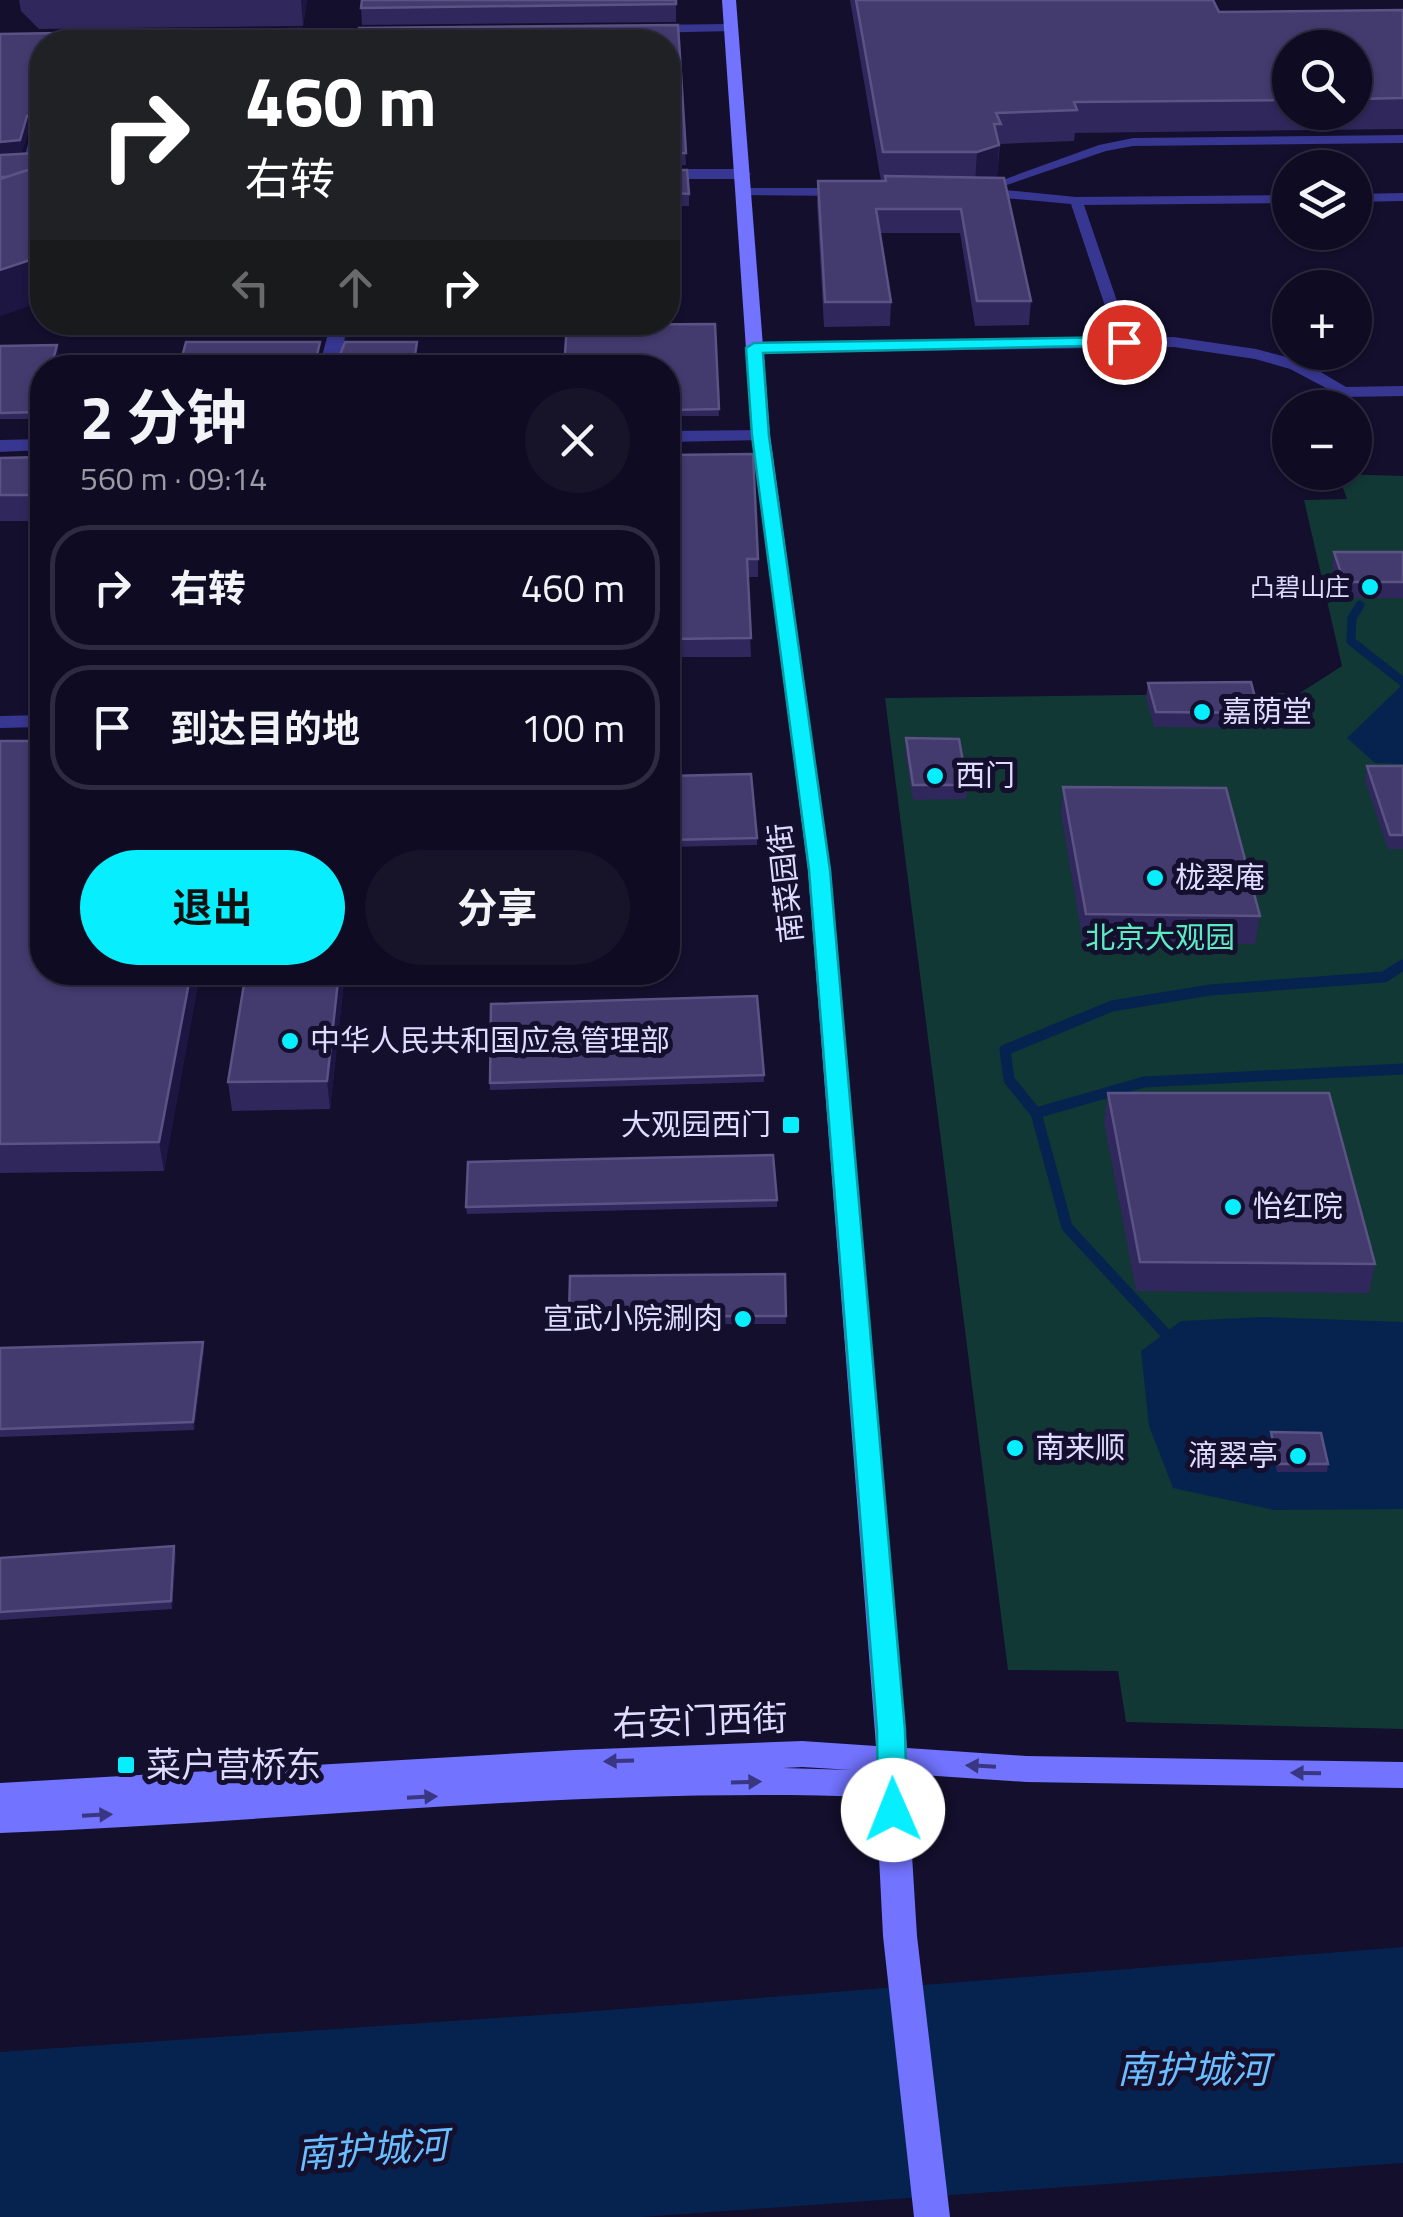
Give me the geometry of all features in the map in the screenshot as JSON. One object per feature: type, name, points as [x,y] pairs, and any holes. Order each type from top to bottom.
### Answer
[{"type":"street","name":"南菜园街","points":[[729,0],[761,436],[819,870],[892,1773],[892,1835],[900,1936],[932,2217]]},
{"type":"street","points":[[630,29],[729,28]]},
{"type":"street","points":[[680,175],[744,183]]},
{"type":"street","points":[[754,348],[1174,342],[1256,354],[1296,365],[1343,392],[1403,391]]},
{"type":"street","points":[[680,437],[761,436]]},
{"type":"street","points":[[0,446],[30,445]]},
{"type":"street","points":[[0,722],[30,721]]},
{"type":"street","name":"右安门西街","points":[[0,1796],[802,1754],[892,1773]]},
{"type":"street","name":"右安门西街","points":[[0,1820],[892,1773],[1026,1769],[1403,1775]]},
{"type":"lane","points":[[977,192],[1103,148],[1133,142],[1403,138]]},
{"type":"lane","points":[[0,160],[30,160]]},
{"type":"lane","points":[[744,183],[860,192]]},
{"type":"lane","points":[[958,192],[1076,201],[1272,199]]},
{"type":"lane","points":[[1372,198],[1403,197]]},
{"type":"lane","points":[[1076,201],[1124,342]]},
{"type":"green space","name":"北京大观园","points":[[1372,475],[1403,476],[1403,1729],[1126,1722],[1118,1671],[1008,1670],[885,698],[1300,693],[1342,666],[1304,500],[1347,499],[1344,490],[1372,490]]},
{"type":"water","points":[[1403,684],[1403,764],[1375,763],[1347,738]]},
{"type":"water","points":[[1263,1317],[1403,1322],[1403,1509],[1274,1510],[1173,1488],[1149,1426],[1141,1351],[1181,1321]]},
{"type":"water","name":"南护城河","points":[[1403,1947],[1403,2163],[642,2217],[0,2217],[0,2052],[570,2013]]},
{"type":"building","points":[[362,0],[676,0],[676,4],[361,8]]},
{"type":"building","points":[[856,0],[1213,0],[1219,12],[1403,10],[1403,98],[1372,99],[1372,30],[1272,30],[1272,100],[1074,102],[1077,110],[996,113],[1001,124],[994,124],[999,145],[977,152],[883,152]]},
{"type":"building","points":[[678,25],[678,30],[359,30]]},
{"type":"building","points":[[0,34],[30,34],[30,114],[20,140],[0,142]]},
{"type":"building","points":[[680,57],[686,153],[680,153]]},
{"type":"building","points":[[30,153],[30,169],[0,177],[0,155]]},
{"type":"building","points":[[30,169],[30,260],[0,270],[0,179]]},
{"type":"building","points":[[680,170],[687,170],[689,194],[680,193]]},
{"type":"building","points":[[885,176],[1004,178],[1031,301],[977,301],[961,209],[876,209],[891,302],[825,302],[818,181],[886,181]]},
{"type":"building","points":[[680,324],[715,324],[719,409],[680,410],[680,355],[565,355],[566,335],[680,335]]},
{"type":"building","points":[[186,342],[320,342],[317,355],[182,355]]},
{"type":"building","points":[[345,342],[417,342],[415,355],[340,355]]},
{"type":"building","points":[[57,345],[54,355],[30,355],[30,412],[0,413],[0,346]]},
{"type":"building","points":[[753,454],[758,559],[747,559],[751,638],[680,639],[680,455]]},
{"type":"building","points":[[30,457],[30,495],[0,495],[0,458]]},
{"type":"building","points":[[1334,552],[1403,552],[1403,582],[1344,582]]},
{"type":"building","points":[[1251,682],[1259,713],[1156,712],[1148,683]]},
{"type":"building","name":"西门","points":[[906,738],[959,739],[967,785],[913,785]]},
{"type":"building","points":[[0,741],[30,741],[30,985],[189,985],[159,1142],[0,1144]]},
{"type":"building","points":[[1367,766],[1403,766],[1403,835],[1390,835]]},
{"type":"building","points":[[751,774],[757,838],[680,840],[680,776]]},
{"type":"building","name":"栊翠庵","points":[[1063,787],[1226,788],[1260,916],[1086,914]]},
{"type":"building","name":"中华人民共和国应急管理部","points":[[244,985],[338,985],[327,1081],[228,1082]]},
{"type":"building","points":[[757,996],[764,1075],[490,1083],[491,1004]]},
{"type":"building","name":"怡红院","points":[[1108,1093],[1329,1093],[1375,1264],[1140,1262]]},
{"type":"building","points":[[773,1155],[777,1200],[466,1207],[468,1162]]},
{"type":"building","points":[[785,1274],[786,1316],[569,1317],[570,1276]]},
{"type":"building","points":[[203,1342],[193,1422],[0,1429],[0,1348]]},
{"type":"building","name":"滴翠亭","points":[[1271,1432],[1321,1433],[1328,1464],[1278,1464]]},
{"type":"building","points":[[174,1546],[171,1601],[0,1612],[0,1558]]},
{"type":"waterway","points":[[1360,605],[1352,618],[1351,641],[1403,682]]},
{"type":"waterway","points":[[1036,1113],[1009,1080],[1005,1050],[1112,1006],[1210,990],[1384,977],[1403,965]]},
{"type":"waterway","points":[[1036,1113],[1144,1082],[1403,1069]]},
{"type":"waterway","points":[[1036,1113],[1067,1227],[1165,1333]]},
{"type":"place","name":"凸碧山庄","points":[[1370,587]]},
{"type":"place","name":"嘉荫堂","points":[[1202,712]]},
{"type":"place","name":"西门","points":[[935,776]]},
{"type":"place","name":"栊翠庵","points":[[1155,878]]},
{"type":"place","name":"中华人民共和国应急管理部","points":[[290,1041]]},
{"type":"place","name":"大观园西门","points":[[791,1125]]},
{"type":"place","name":"怡红院","points":[[1233,1207]]},
{"type":"place","name":"宣武小院涮肉","points":[[743,1319]]},
{"type":"place","name":"南来顺","points":[[1015,1448]]},
{"type":"place","name":"滴翠亭","points":[[1298,1456]]},
{"type":"place","name":"菜户营桥东","points":[[126,1765]]},
{"type":"route","points":[[893,1810],[891,1730],[819,870],[761,436],[754,348],[1124,342]]}]
